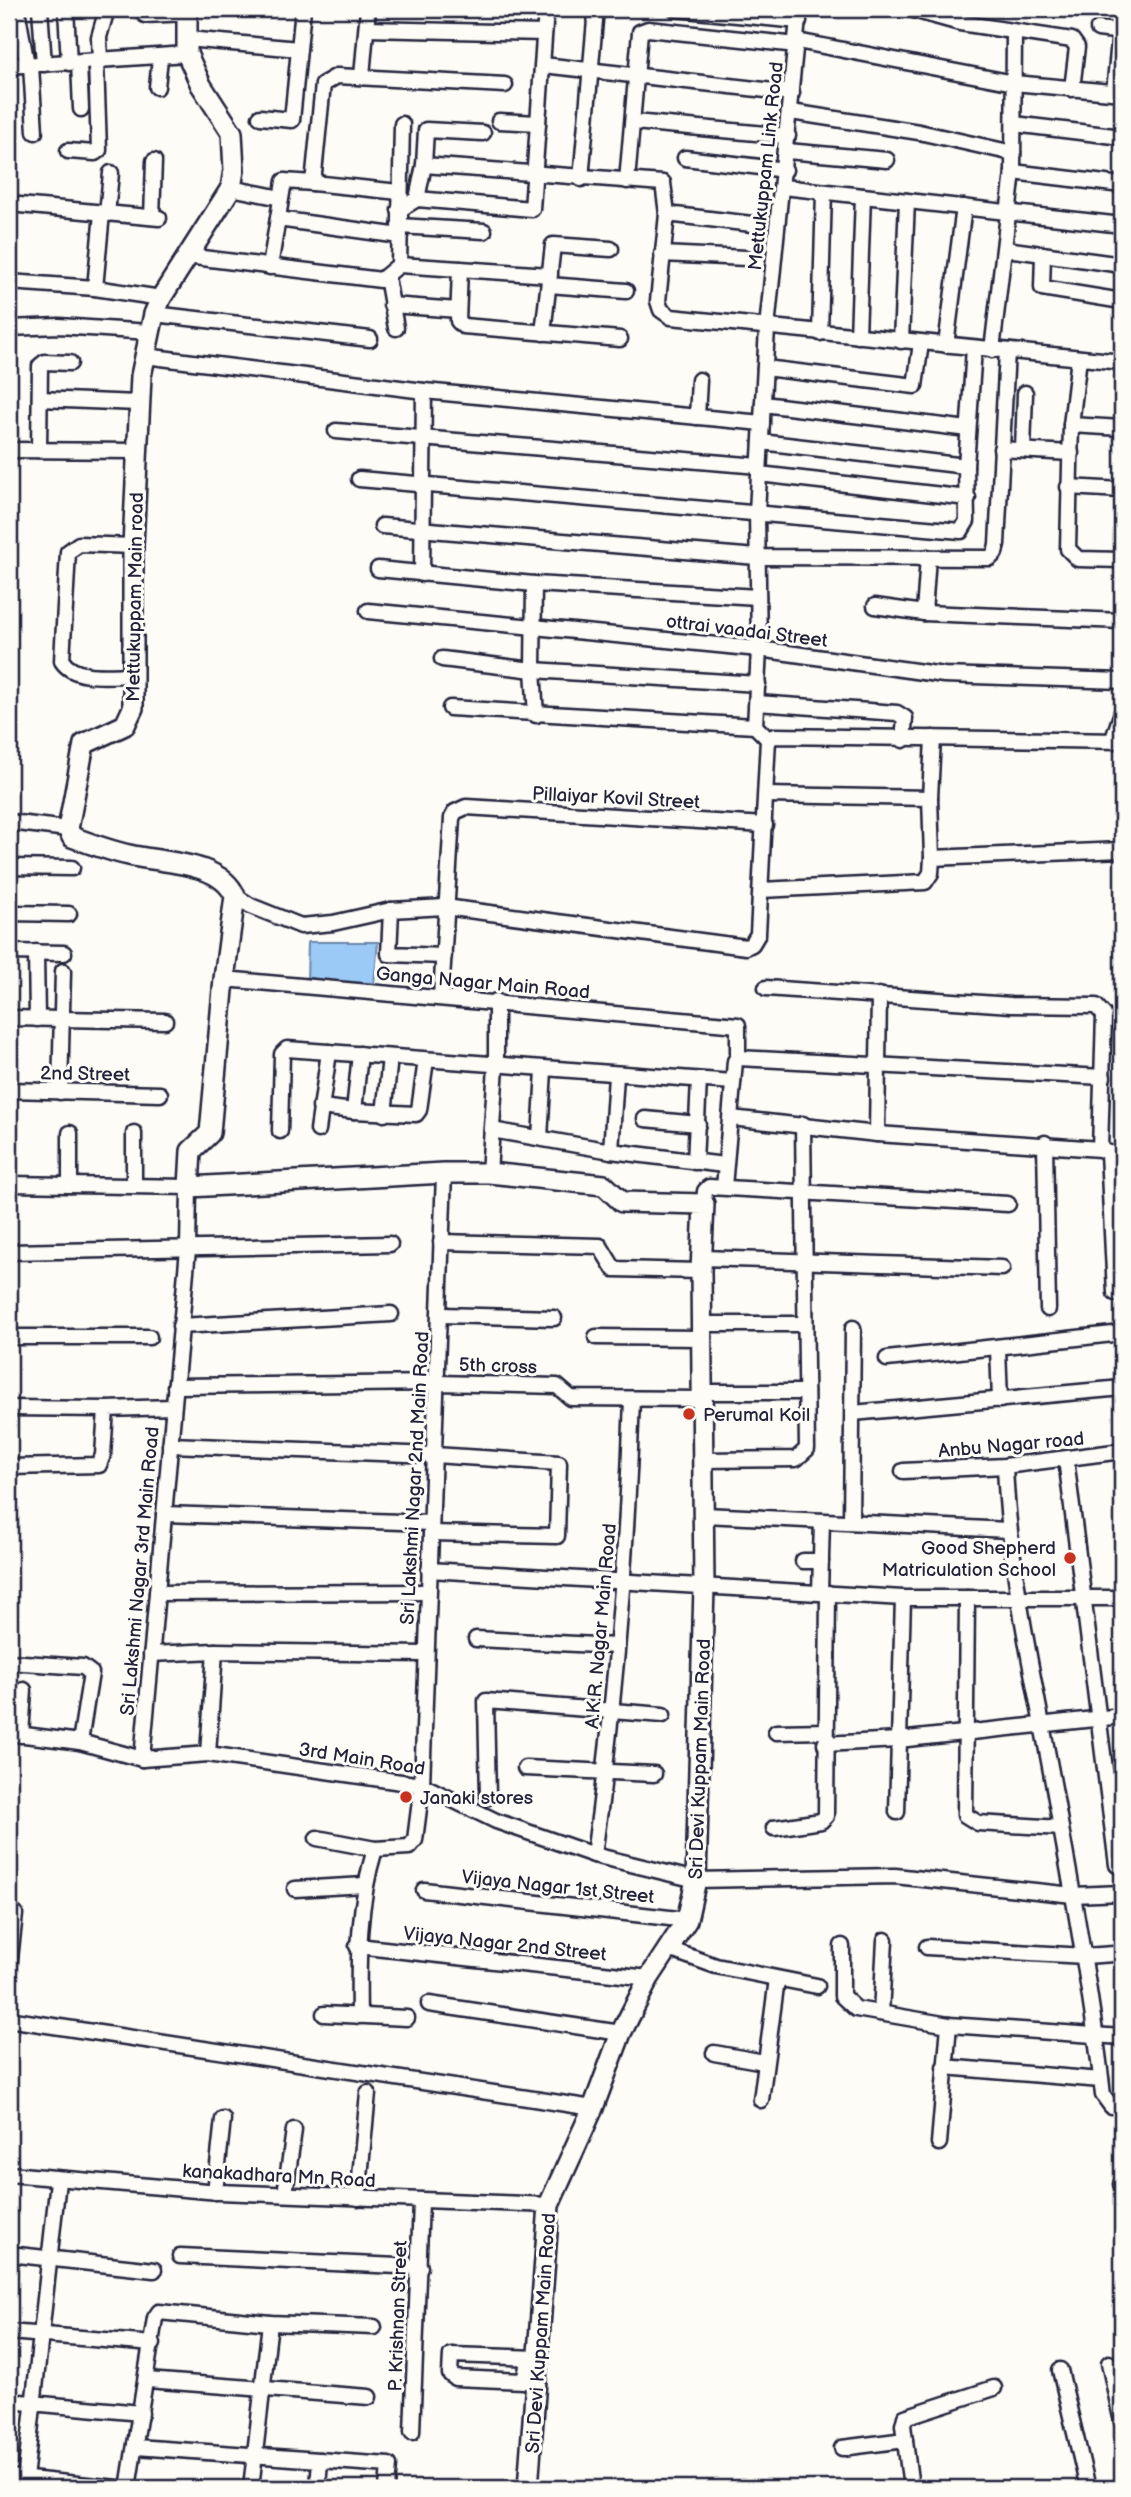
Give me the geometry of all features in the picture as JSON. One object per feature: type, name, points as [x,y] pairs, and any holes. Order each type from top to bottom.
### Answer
[{"type":"main road","name":"Mettukuppam Main road","points":[[68,829],[84,744],[115,732],[125,724],[133,708],[133,546],[138,403],[155,315],[186,256],[230,188],[235,150],[232,132],[201,85],[187,47],[187,11]]},
{"type":"main road","points":[[68,829],[72,837],[128,855],[180,864],[220,877],[230,885],[235,896],[224,979],[210,1133],[191,1151],[188,1187],[489,1173],[604,1185],[616,1198],[631,1203],[704,1204]]},
{"type":"main road","name":"Sri Devi Kuppam Main Road","points":[[528,2488],[533,2364],[549,2204],[593,2108],[621,2033],[666,1948],[687,1920],[696,1880],[701,1781],[704,1587],[701,1264],[704,1204]]},
{"type":"street","points":[[17,9],[34,65]]},
{"type":"street","points":[[35,132],[34,65],[40,9]]},
{"type":"street","points":[[66,9],[81,109]]},
{"type":"street","points":[[68,151],[95,153],[99,150],[99,37],[107,9]]},
{"type":"street","points":[[260,117],[289,122],[292,118],[303,9]]},
{"type":"street","points":[[362,76],[368,9]]},
{"type":"street","points":[[399,210],[417,199],[532,209],[547,9]]},
{"type":"street","points":[[581,179],[596,9]]},
{"type":"street","points":[[675,9],[799,15]]},
{"type":"street","points":[[910,9],[960,23],[1075,42],[1072,89]]},
{"type":"street","points":[[145,15],[187,11]]},
{"type":"street","name":"Mettukuppam Link Road","points":[[755,726],[759,649],[757,512],[767,328],[799,15]]},
{"type":"street","points":[[367,29],[544,33]]},
{"type":"street","points":[[627,181],[640,32],[648,29],[797,43],[1014,83],[1118,92],[1121,31],[1098,29]]},
{"type":"street","points":[[382,526],[757,557],[928,557],[977,561],[995,554],[1001,449],[1000,350],[1013,172],[1014,32]]},
{"type":"street","points":[[9,66],[160,58],[187,47],[299,49]]},
{"type":"street","points":[[157,87],[160,58]]},
{"type":"street","points":[[543,65],[792,93]]},
{"type":"street","points":[[313,183],[323,84],[337,75],[505,85]]},
{"type":"street","points":[[791,111],[919,132],[1013,153]]},
{"type":"street","points":[[499,121],[538,123]]},
{"type":"street","points":[[634,122],[887,160]]},
{"type":"street","points":[[186,256],[381,280],[387,278],[399,265],[402,124]]},
{"type":"street","points":[[1014,124],[1122,137]]},
{"type":"street","points":[[417,199],[424,165],[426,130],[483,133]]},
{"type":"street","points":[[685,158],[785,170]]},
{"type":"street","points":[[9,204],[156,217],[154,160]]},
{"type":"street","points":[[424,165],[581,179],[663,183],[667,214],[658,301],[664,314],[767,328],[1122,362]]},
{"type":"street","points":[[1013,172],[1122,185]]},
{"type":"street","points":[[95,288],[111,173]]},
{"type":"street","points":[[270,267],[284,181],[399,192]]},
{"type":"street","points":[[783,187],[1122,225]]},
{"type":"street","points":[[230,188],[281,198]]},
{"type":"street","points":[[820,333],[824,192]]},
{"type":"street","points":[[858,337],[863,196]]},
{"type":"street","points":[[901,341],[907,201]]},
{"type":"street","points":[[946,345],[964,207]]},
{"type":"street","points":[[667,214],[752,224]]},
{"type":"street","points":[[278,219],[399,231],[484,231]]},
{"type":"street","points":[[543,333],[553,244],[611,249]]},
{"type":"street","points":[[1006,248],[1122,265]]},
{"type":"street","points":[[662,254],[746,258]]},
{"type":"street","points":[[1043,254],[1042,288],[1122,301]]},
{"type":"street","points":[[399,265],[460,269],[626,291]]},
{"type":"street","points":[[460,269],[460,324],[470,329],[620,339]]},
{"type":"street","points":[[387,278],[396,328]]},
{"type":"street","points":[[9,282],[95,288],[155,315]]},
{"type":"street","points":[[391,305],[458,310]]},
{"type":"street","points":[[9,328],[59,326],[155,315],[370,339]]},
{"type":"street","points":[[765,368],[915,386],[920,343]]},
{"type":"street","points":[[359,479],[423,482],[961,531],[967,521],[966,466],[974,348]]},
{"type":"street","points":[[145,356],[424,391],[762,423]]},
{"type":"street","points":[[1079,358],[1071,425],[1068,549],[1078,559],[1122,560]]},
{"type":"street","points":[[38,450],[41,364],[69,363]]},
{"type":"street","points":[[697,417],[699,380]]},
{"type":"street","points":[[422,574],[424,391]]},
{"type":"street","points":[[1023,450],[1025,393]]},
{"type":"street","points":[[40,398],[138,403]]},
{"type":"street","points":[[763,404],[968,429]]},
{"type":"street","points":[[1071,425],[1122,428]]},
{"type":"street","points":[[336,431],[759,470],[968,498]]},
{"type":"street","points":[[761,442],[966,466]]},
{"type":"street","points":[[1001,449],[1071,453]]},
{"type":"street","points":[[9,450],[138,451]]},
{"type":"street","points":[[1068,487],[1122,490]]},
{"type":"street","points":[[132,675],[83,674],[67,668],[62,661],[68,552],[79,544],[133,546]]},
{"type":"street","points":[[924,613],[928,557]]},
{"type":"street","points":[[378,569],[534,584],[758,597]]},
{"type":"street","points":[[534,584],[533,670],[536,715]]},
{"type":"street","points":[[875,606],[924,613],[1122,621]]},
{"type":"street","name":"ottrai vaadai Street","points":[[368,611],[759,649],[944,676],[1122,681]]},
{"type":"street","points":[[442,659],[533,670],[758,684]]},
{"type":"street","points":[[757,704],[897,713],[905,718],[904,740]]},
{"type":"street","points":[[235,896],[251,906],[301,926],[324,925],[391,910],[444,906],[746,947],[752,944],[758,934],[768,739],[755,726],[450,708]]},
{"type":"street","points":[[768,739],[775,736],[904,740],[1117,740],[1122,712]]},
{"type":"street","points":[[761,890],[925,882],[931,873],[932,858],[930,798],[933,738]]},
{"type":"street","points":[[766,795],[930,798]]},
{"type":"street","name":"Pillaiyar Kovil Street","points":[[444,906],[452,818],[455,812],[466,807],[765,825]]},
{"type":"street","points":[[9,822],[68,829]]},
{"type":"street","points":[[932,858],[1122,850]]},
{"type":"street","points":[[9,867],[72,868]]},
{"type":"street","points":[[441,996],[444,906]]},
{"type":"street","points":[[391,910],[389,954],[444,956]]},
{"type":"street","points":[[9,913],[69,914]]},
{"type":"street","points":[[9,952],[64,953]]},
{"type":"street","points":[[36,952],[37,1019]]},
{"type":"street","points":[[60,1091],[63,971]]},
{"type":"street","name":"Ganga Nagar Main Road","points":[[224,979],[441,996],[738,1025],[738,1058]]},
{"type":"street","points":[[766,988],[1011,1005],[1096,1006],[1104,1015],[1103,1077],[1117,1225],[1115,1293]]},
{"type":"street","points":[[877,1133],[878,995]]},
{"type":"street","points":[[489,1173],[496,1066],[496,1001]]},
{"type":"street","points":[[9,1018],[165,1021]]},
{"type":"street","points":[[280,1131],[283,1051],[360,1054],[616,1076],[733,1082]]},
{"type":"street","points":[[318,1130],[329,1052]]},
{"type":"street","points":[[354,1111],[360,1054]]},
{"type":"street","points":[[384,1114],[390,1057]]},
{"type":"street","points":[[724,1187],[735,1061],[738,1058],[878,1063],[1103,1077]]},
{"type":"street","points":[[320,1107],[384,1114],[416,1114],[419,1110],[426,1060]]},
{"type":"street","points":[[540,1138],[544,1070]]},
{"type":"street","points":[[611,1150],[616,1076]]},
{"type":"street","points":[[695,1162],[699,1080]]},
{"type":"street","name":"2nd Street","points":[[9,1090],[160,1094]]},
{"type":"street","points":[[731,1118],[877,1133],[1045,1143],[1110,1152]]},
{"type":"street","points":[[645,1119],[698,1124]]},
{"type":"street","points":[[703,1460],[801,1457],[807,1450],[803,1124]]},
{"type":"street","points":[[492,1130],[724,1165]]},
{"type":"street","points":[[70,1133],[70,1185]]},
{"type":"street","points":[[134,1133],[134,1185]]},
{"type":"street","points":[[1045,1143],[1048,1309]]},
{"type":"street","name":"Sri Lakshmi Nagar 2nd Main Road","points":[[375,1849],[409,1847],[414,1843],[422,1785],[425,1654],[441,1315],[444,1173]]},
{"type":"street","points":[[9,1184],[188,1187]]},
{"type":"street","name":"Sri Lakshmi Nagar 3rd Main Road","points":[[142,1759],[188,1249],[188,1187]]},
{"type":"street","points":[[704,1204],[707,1187],[724,1187],[1007,1204]]},
{"type":"street","points":[[441,1242],[600,1247],[614,1269],[803,1261],[1002,1268]]},
{"type":"street","points":[[9,1252],[390,1244]]},
{"type":"street","points":[[180,1326],[390,1314]]},
{"type":"street","points":[[441,1315],[554,1318]]},
{"type":"street","points":[[596,1338],[804,1324]]},
{"type":"street","points":[[851,1522],[853,1328]]},
{"type":"street","points":[[887,1359],[998,1349],[1122,1332]]},
{"type":"street","points":[[9,1337],[149,1337]]},
{"type":"street","points":[[998,1349],[1000,1400]]},
{"type":"street","name":"5th cross","points":[[175,1386],[438,1382],[557,1386],[571,1398],[632,1399],[806,1392]]},
{"type":"street","points":[[853,1413],[1122,1388]]},
{"type":"street","name":"A.K.R. Nagar Main Road","points":[[594,1855],[606,1773],[629,1520],[632,1399]]},
{"type":"street","points":[[9,1408],[173,1407]]},
{"type":"street","points":[[9,1467],[99,1465],[103,1455],[106,1409]]},
{"type":"street","points":[[164,1514],[557,1536],[559,1464],[434,1455],[170,1445]]},
{"type":"street","name":"Anbu Nagar road","points":[[902,1471],[1005,1466],[1122,1451]]},
{"type":"street","points":[[1066,1460],[1117,1865]]},
{"type":"street","points":[[1005,1466],[1007,1530],[1040,1726],[1085,1955],[1101,2080],[1107,2103],[1122,2105]]},
{"type":"street","points":[[704,1515],[1007,1530]]},
{"type":"street","points":[[774,1828],[826,1818],[822,1521]]},
{"type":"street","points":[[803,1561],[821,1561]]},
{"type":"street","points":[[429,1570],[903,1598],[1122,1598]]},
{"type":"street","points":[[156,1593],[428,1592]]},
{"type":"street","points":[[897,1812],[903,1598]]},
{"type":"street","points":[[967,1598],[964,1731],[967,1818],[978,1823],[1061,1828]]},
{"type":"street","points":[[476,1639],[617,1646]]},
{"type":"street","points":[[208,1754],[215,1651]]},
{"type":"street","points":[[151,1654],[215,1651],[425,1654]]},
{"type":"street","points":[[9,1662],[83,1667],[91,1673],[80,1742]]},
{"type":"street","points":[[15,1734],[24,1690]]},
{"type":"street","points":[[488,1797],[486,1701],[663,1715]]},
{"type":"street","points":[[776,1732],[825,1738],[898,1740],[1122,1716]]},
{"type":"street","name":"3rd Main Road","points":[[15,1734],[80,1742],[142,1759],[208,1754],[422,1785],[496,1821],[594,1855],[696,1880],[895,1876],[1073,1895],[1122,1893]]},
{"type":"street","points":[[525,1768],[654,1774]]},
{"type":"street","points":[[317,1838],[375,1849],[365,1885],[357,1947],[359,2016]]},
{"type":"street","points":[[295,1889],[365,1885]]},
{"type":"street","name":"Vijaya Nagar 1st Street","points":[[424,1890],[687,1920]]},
{"type":"street","points":[[9,1911],[15,1914],[15,1919],[9,1968]]},
{"type":"street","points":[[881,2013],[885,1940]]},
{"type":"street","points":[[842,1946],[842,1996],[856,2009],[949,2025],[1097,2037],[1122,2036]]},
{"type":"street","name":"Vijaya Nagar 2nd Street","points":[[357,1947],[649,1978]]},
{"type":"street","points":[[927,1947],[1114,1954]]},
{"type":"street","points":[[666,1948],[716,1966],[817,1986]]},
{"type":"street","points":[[761,2100],[777,1979]]},
{"type":"street","points":[[429,2004],[621,2033]]},
{"type":"street","points":[[324,2014],[407,2018]]},
{"type":"street","points":[[9,2016],[14,2020],[593,2108]]},
{"type":"street","points":[[939,2143],[949,2025]]},
{"type":"street","points":[[714,2053],[764,2062]]},
{"type":"street","points":[[944,2067],[1101,2080]]},
{"type":"street","points":[[358,2198],[368,2093]]},
{"type":"street","points":[[215,2192],[223,2119]]},
{"type":"street","points":[[285,2194],[293,2130]]},
{"type":"street","name":"kanakadhara Mn Road","points":[[9,2174],[58,2181],[215,2192],[421,2202],[549,2204]]},
{"type":"street","points":[[25,2484],[58,2181]]},
{"type":"street","name":"P. Krishnan Street","points":[[412,2432],[421,2202]]},
{"type":"street","points":[[9,2254],[154,2270]]},
{"type":"street","points":[[180,2256],[420,2267]]},
{"type":"street","points":[[128,2488],[153,2344],[155,2318],[164,2312],[270,2323],[374,2327]]},
{"type":"street","points":[[251,2488],[257,2455],[270,2323]]},
{"type":"street","points":[[9,2332],[153,2344]]},
{"type":"street","points":[[450,2357],[533,2364],[524,2381],[452,2378],[450,2357]]},
{"type":"street","points":[[1109,2363],[1122,2422]]},
{"type":"street","points":[[1060,2370],[1088,2488]]},
{"type":"street","points":[[147,2380],[369,2397]]},
{"type":"street","points":[[911,2488],[904,2432],[905,2417],[994,2388]]},
{"type":"street","points":[[9,2401],[141,2413]]},
{"type":"street","points":[[842,2448],[904,2432]]},
{"type":"street","points":[[136,2447],[389,2465],[387,2488]]},
{"type":"street","points":[[318,2488],[320,2460]]},
{"type":"street","points":[[9,2477],[25,2484],[117,2488]]},
{"type":"water","points":[[308,942],[378,942],[374,984],[307,981]]},
{"type":"place","name":"Perumal Koil","points":[[689,1414]]},
{"type":"place","name":"Good Shepherd Matriculation School","points":[[1070,1558]]},
{"type":"place","name":"Janaki stores","points":[[406,1797]]}]
